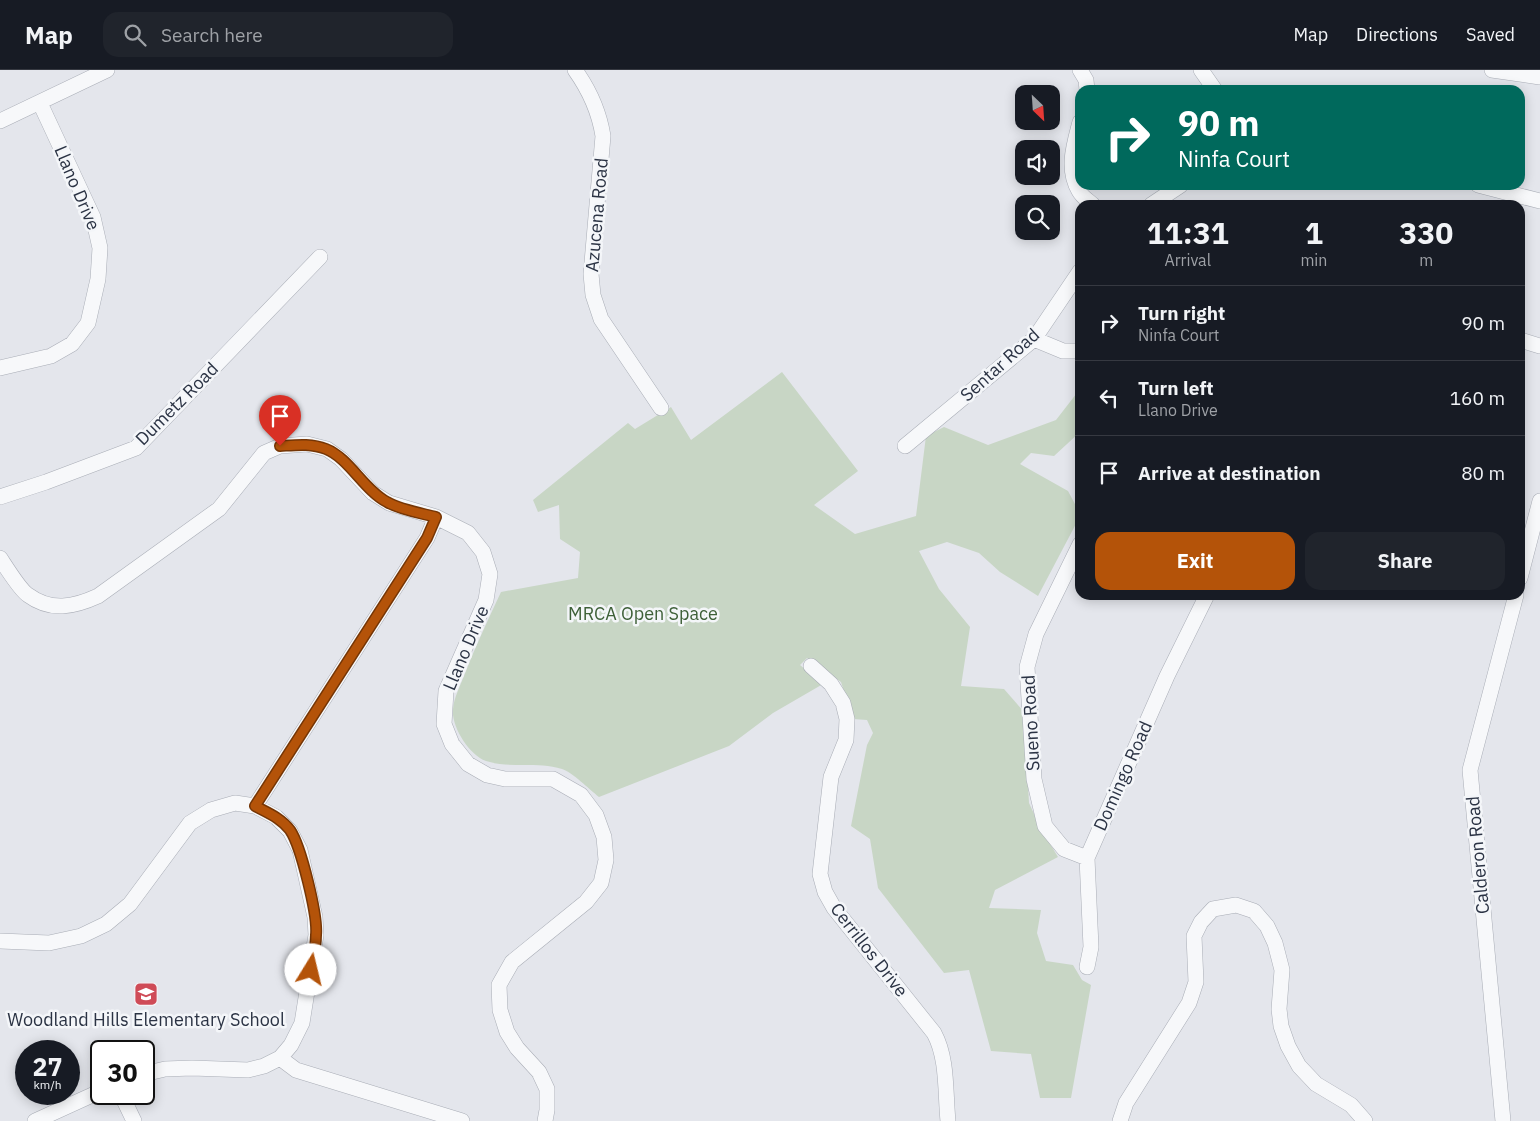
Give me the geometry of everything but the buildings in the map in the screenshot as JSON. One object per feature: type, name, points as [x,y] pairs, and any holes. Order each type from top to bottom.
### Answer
[{"type":"street","points":[[0,121],[107,70]]},
{"type":"street","name":"Azucena Road","points":[[575,70],[593,98],[603,136],[590,274],[593,295],[601,319],[661,408]]},
{"type":"street","points":[[1080,70],[1086,80],[1086,85]]},
{"type":"street","points":[[1201,70],[1212,85]]},
{"type":"street","points":[[1492,70],[1540,77]]},
{"type":"street","name":"Llano Drive","points":[[0,368],[51,356],[72,344],[88,323],[98,279],[100,248],[93,217],[40,103]]},
{"type":"street","points":[[1075,143],[1071,159],[1075,180]]},
{"type":"street","points":[[1079,190],[1088,200]]},
{"type":"street","points":[[1158,200],[1174,190]]},
{"type":"street","points":[[1497,190],[1540,201]]},
{"type":"street","name":"Dumetz Road","points":[[0,497],[136,448],[320,257]]},
{"type":"street","name":"Sentar Road","points":[[905,446],[1034,338],[1075,278]]},
{"type":"street","points":[[1034,338],[1063,351],[1075,352]]},
{"type":"street","points":[[1525,342],[1540,346]]},
{"type":"street","name":"Llano Drive","points":[[0,558],[27,595],[52,606],[78,605],[98,596],[219,509],[264,453],[280,446],[306,444],[327,449],[341,459],[373,492],[389,503],[436,517],[468,533],[483,552],[490,574],[486,600],[446,691],[444,724],[452,744],[468,764],[487,775],[505,779],[553,779],[581,795],[596,815],[604,837],[606,860],[601,883],[586,902],[512,962],[499,985],[500,1010],[506,1032],[517,1048],[539,1072],[547,1089],[545,1121]]},
{"type":"street","points":[[1525,559],[1540,501]]},
{"type":"street","points":[[255,806],[427,538],[436,517]]},
{"type":"street","name":"Sueno Road","points":[[1075,554],[1036,634],[1028,667],[1034,779],[1045,826],[1064,850],[1087,858]]},
{"type":"street","name":"Domingo Road","points":[[1087,967],[1090,947],[1087,858],[1167,676],[1205,600]]},
{"type":"street","name":"Calderon Road","points":[[1503,1121],[1470,770],[1515,600]]},
{"type":"street","name":"Cerrillos Drive","points":[[811,666],[831,684],[843,703],[847,719],[846,740],[831,777],[820,874],[825,892],[834,908],[934,1033],[940,1045],[943,1059],[948,1121]]},
{"type":"street","points":[[0,941],[49,943],[81,936],[106,924],[130,904],[190,823],[211,810],[235,803],[255,806],[276,816],[290,830],[300,850],[315,917],[316,935],[302,1023],[291,1045],[280,1058],[264,1066],[248,1070],[192,1068],[155,1071]]},
{"type":"street","points":[[1120,1121],[1126,1102],[1189,1004],[1196,982],[1194,936],[1200,922],[1213,909],[1236,905],[1254,911],[1267,926],[1275,943],[1282,970],[1281,1026],[1288,1046],[1300,1066],[1316,1084],[1351,1105],[1365,1121]]},
{"type":"street","points":[[280,1058],[296,1070],[462,1121]]},
{"type":"street","points":[[35,1121],[90,1096]]},
{"type":"street","points":[[126,1105],[134,1121]]},
{"type":"green space","name":"MRCA Open Space","points":[[782,372],[858,471],[814,505],[855,534],[916,516],[926,436],[944,427],[988,445],[1056,420],[1075,395],[1075,437],[1054,456],[1031,453],[1020,464],[1068,491],[1075,504],[1075,526],[1038,596],[1000,572],[979,553],[947,542],[919,551],[939,589],[970,627],[961,686],[1004,689],[1024,712],[1029,803],[1041,829],[1058,857],[995,890],[989,908],[1041,910],[1037,933],[1046,961],[1073,965],[1082,980],[1091,985],[1071,1098],[1040,1098],[1031,1054],[991,1051],[969,970],[944,973],[878,888],[870,839],[851,826],[867,745],[873,733],[867,720],[853,719],[841,682],[807,658],[800,665],[823,684],[773,713],[729,746],[599,797],[562,769],[486,761],[473,753],[462,739],[453,716],[456,696],[501,592],[578,578],[580,552],[560,539],[559,505],[538,512],[533,500],[628,423],[635,429],[671,407],[691,440]]},
{"type":"place","name":"Woodland Hills Elementary School","points":[[146,994]]},
{"type":"route","points":[[280,446],[306,444],[327,449],[341,459],[373,492],[389,503],[436,517],[427,538],[255,806],[276,816],[290,830],[300,850],[315,917],[316,935],[311,970]]}]
